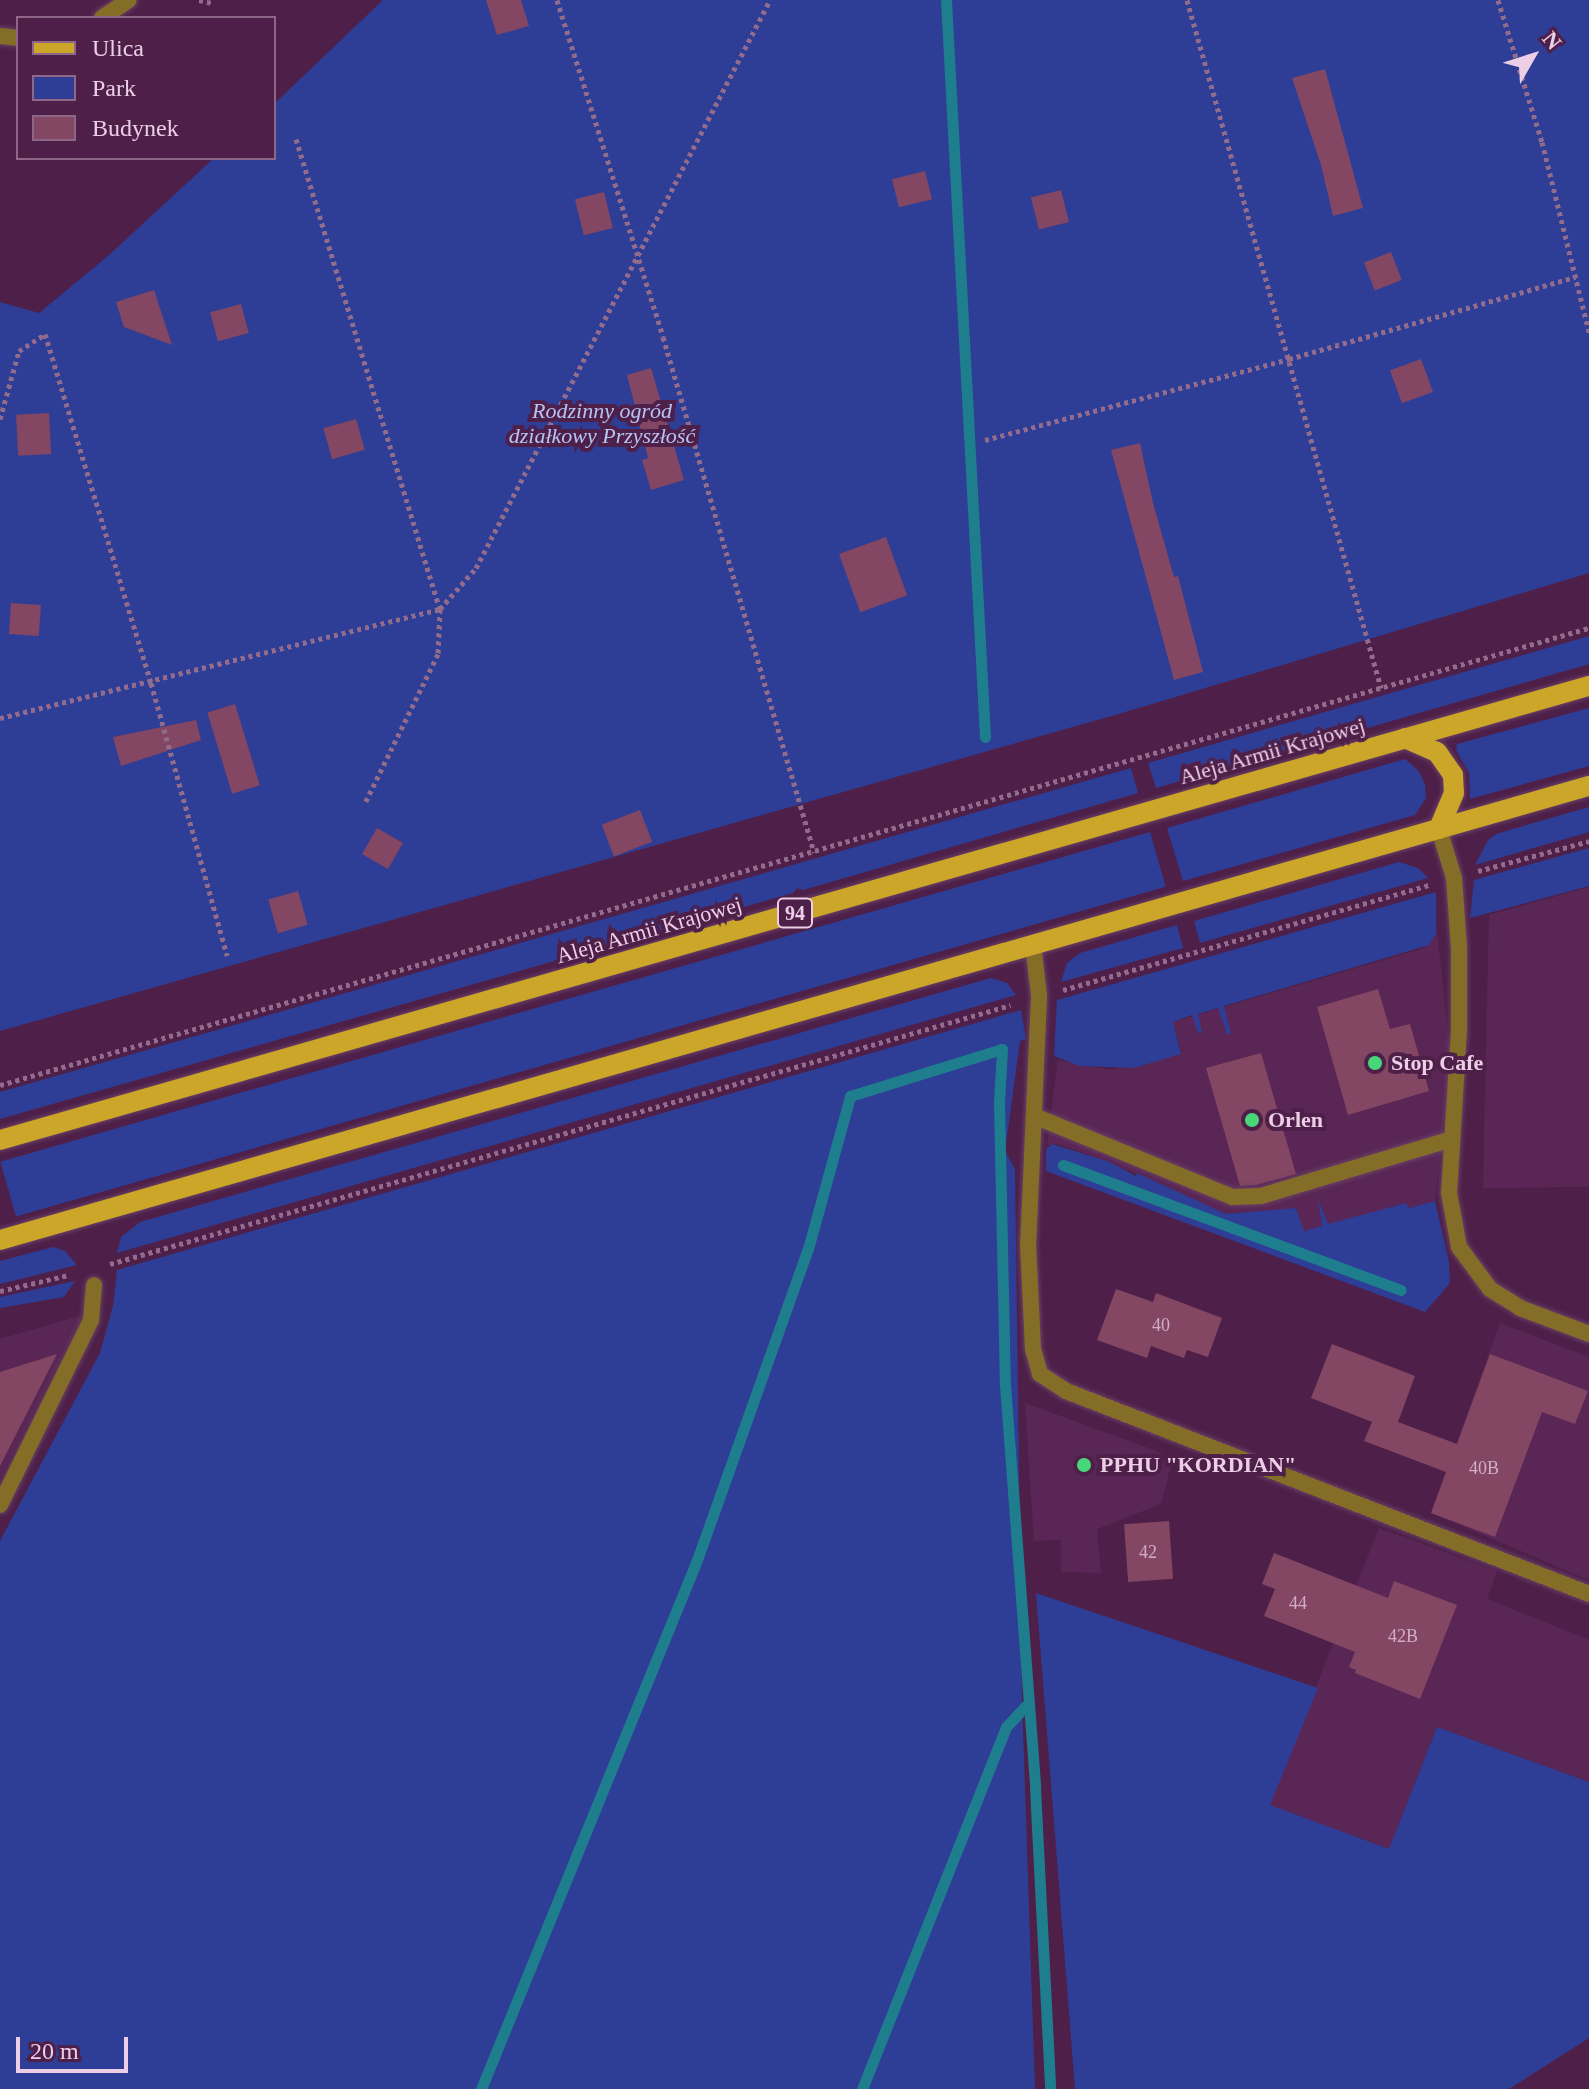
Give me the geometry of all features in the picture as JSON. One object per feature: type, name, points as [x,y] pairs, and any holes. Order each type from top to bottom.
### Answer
[{"type":"main road","name":"Aleja Armii Krajowej","points":[[0,1140],[1589,686]]},
{"type":"main road","points":[[1405,738],[1437,752],[1453,775],[1454,793],[1439,829]]},
{"type":"main road","points":[[0,1240],[1589,786]]},
{"type":"street","points":[[105,16],[129,0]]},
{"type":"street","points":[[1439,829],[1454,878],[1459,948],[1449,1193],[1459,1247],[1472,1270],[1490,1289],[1520,1308],[1589,1334]]},
{"type":"street","points":[[1033,944],[1039,996],[1028,1243],[1035,1364],[1049,1383],[1589,1594]]},
{"type":"street","points":[[1034,1116],[1232,1197],[1261,1196],[1452,1139]]},
{"type":"street","points":[[0,1505],[91,1320],[92,1275]]},
{"type":"path","points":[[199,0],[212,3]]},
{"type":"path","points":[[557,0],[814,852]]},
{"type":"path","points":[[0,718],[440,609],[476,568],[770,0]]},
{"type":"path","points":[[1187,0],[1381,688]]},
{"type":"path","points":[[1498,0],[1542,142],[1589,332]]},
{"type":"path","points":[[296,139],[440,609],[438,654],[365,803]]},
{"type":"path","points":[[985,440],[1289,359],[1575,277]]},
{"type":"path","points":[[0,419],[19,351],[45,334],[151,683],[227,956]]},
{"type":"path","points":[[0,1085],[1589,628]]},
{"type":"path","points":[[0,1291],[92,1275],[1039,996],[1589,841]]},
{"type":"shaded area","points":[[1589,887],[1589,1187],[1483,1188],[1489,915]]},
{"type":"shaded area","points":[[1437,931],[1451,1058],[1435,1201],[1408,1208],[1405,1203],[1304,1232],[1296,1208],[1259,1214],[1226,1214],[1109,1162],[1058,1144],[1047,1145],[1058,1060],[1113,1070],[1181,1052],[1173,1022],[1421,949],[1428,945]]},
{"type":"shaded area","points":[[83,1315],[0,1478],[0,1339]]},
{"type":"shaded area","points":[[1500,1323],[1589,1357],[1589,1580],[1431,1513]]},
{"type":"shaded area","points":[[1025,1403],[1173,1457],[1161,1504],[1097,1529],[1101,1573],[1061,1572],[1061,1540],[1034,1541]]},
{"type":"shaded area","points":[[1379,1528],[1497,1571],[1487,1599],[1589,1640],[1589,1782],[1437,1727],[1389,1849],[1269,1805]]},
{"type":"green space","name":"Rodzinny ogród działkowy Przyszłość","points":[[383,0],[1589,0],[1589,573],[1122,713],[0,1031],[0,302],[39,313],[108,256],[212,160],[276,160],[276,102]]},
{"type":"green space","points":[[1589,636],[1589,664],[1249,762],[1244,760],[1241,764],[1156,788],[1148,763]]},
{"type":"green space","points":[[1589,708],[1589,766],[1470,799],[1469,773],[1456,750],[1457,744]]},
{"type":"green space","points":[[1405,759],[1418,770],[1425,784],[1426,798],[1415,815],[1183,881],[1167,828]]},
{"type":"green space","points":[[1131,768],[1138,793],[803,890],[797,888],[793,893],[0,1119],[0,1092]]},
{"type":"green space","points":[[1589,807],[1589,832],[1475,865],[1488,840],[1496,834]]},
{"type":"green space","points":[[1150,832],[1166,887],[16,1216],[0,1162]]},
{"type":"green space","points":[[1589,848],[1589,886],[1470,918],[1474,880]]},
{"type":"green space","points":[[1399,862],[1418,868],[1428,878],[1200,943],[1194,921]]},
{"type":"green space","points":[[1436,892],[1436,934],[1429,945],[1224,1006],[1231,1034],[1227,1034],[1218,1008],[1198,1014],[1202,1033],[1198,1033],[1192,1015],[1173,1022],[1181,1054],[1134,1068],[1080,1066],[1054,1056],[1057,1000]]},
{"type":"green space","points":[[1177,925],[1183,948],[1061,982],[1067,963],[1080,953]]},
{"type":"green space","points":[[991,978],[1007,983],[1016,995],[117,1253],[121,1237],[140,1222]]},
{"type":"green space","points":[[1021,1010],[1026,1039],[1020,1041],[1005,1151],[1015,1169],[1022,1698],[1035,2089],[0,2089],[0,1541],[100,1353],[113,1306],[117,1270]]},
{"type":"green space","points":[[1052,1144],[1110,1162],[1226,1214],[1296,1208],[1304,1231],[1322,1226],[1318,1199],[1328,1224],[1406,1203],[1409,1208],[1435,1201],[1449,1262],[1450,1283],[1425,1312],[1046,1171],[1046,1149]]},
{"type":"green space","points":[[53,1247],[65,1251],[77,1265],[0,1284],[0,1261]]},
{"type":"green space","points":[[75,1281],[64,1297],[0,1308],[0,1297]]},
{"type":"green space","points":[[1036,1593],[1318,1688],[1270,1805],[1389,1849],[1437,1727],[1589,1782],[1589,2038],[1509,2089],[1075,2089]]},
{"type":"building","points":[[486,0],[521,0],[529,26],[497,35]]},
{"type":"building","points":[[1325,69],[1363,208],[1333,216],[1321,165],[1292,78]]},
{"type":"building","points":[[925,171],[932,199],[899,207],[892,179]]},
{"type":"building","points":[[1061,190],[1069,222],[1039,230],[1031,197]]},
{"type":"building","points":[[604,192],[613,228],[584,235],[575,199]]},
{"type":"building","points":[[1391,252],[1402,280],[1375,290],[1364,262]]},
{"type":"building","points":[[154,290],[172,345],[124,327],[116,302]]},
{"type":"building","points":[[241,304],[249,333],[218,341],[210,312]]},
{"type":"building","points":[[1421,359],[1433,392],[1402,403],[1390,370]]},
{"type":"building","points":[[651,368],[684,480],[651,490],[642,460],[648,458],[627,375]]},
{"type":"building","points":[[49,413],[51,454],[18,456],[16,415]]},
{"type":"building","points":[[356,419],[365,450],[332,459],[323,428]]},
{"type":"building","points":[[1140,443],[1153,503],[1174,577],[1178,576],[1203,672],[1174,680],[1111,450]]},
{"type":"building","points":[[886,537],[907,595],[860,612],[839,554]]},
{"type":"building","points":[[11,603],[41,605],[39,636],[9,634]]},
{"type":"building","points":[[235,704],[260,785],[232,794],[207,712]]},
{"type":"building","points":[[196,720],[201,740],[121,766],[113,737]]},
{"type":"building","points":[[640,810],[652,842],[614,856],[602,825]]},
{"type":"building","points":[[377,828],[403,843],[388,869],[362,854]]},
{"type":"building","points":[[298,891],[308,925],[278,933],[268,900]]},
{"type":"building","name":"Stop Cafe","points":[[1378,989],[1390,1029],[1410,1024],[1429,1091],[1348,1115],[1317,1007]]},
{"type":"building","points":[[1261,1053],[1296,1174],[1240,1186],[1206,1068]]},
{"type":"building","points":[[1116,1289],[1153,1302],[1156,1293],[1222,1318],[1208,1357],[1187,1350],[1184,1358],[1151,1346],[1147,1358],[1097,1340]]},
{"type":"building","points":[[1332,1344],[1415,1376],[1398,1422],[1457,1444],[1490,1354],[1588,1391],[1575,1424],[1542,1412],[1495,1537],[1431,1513],[1446,1472],[1364,1441],[1372,1422],[1311,1398]]},
{"type":"building","points":[[57,1354],[0,1466],[0,1372]]},
{"type":"building","points":[[1169,1521],[1173,1579],[1128,1582],[1124,1524]]},
{"type":"building","points":[[1274,1553],[1388,1598],[1394,1581],[1457,1605],[1420,1699],[1355,1673],[1356,1670],[1349,1667],[1355,1652],[1264,1616],[1275,1589],[1262,1584]]},
{"type":"waterway","points":[[946,0],[985,737]]},
{"type":"waterway","points":[[481,2089],[697,1560],[808,1249],[850,1096],[1002,1049],[999,1102],[1005,1385],[1035,1788],[1050,2089]]},
{"type":"waterway","points":[[1063,1165],[1401,1290]]},
{"type":"waterway","points":[[862,2089],[1006,1727],[1028,1703]]},
{"type":"place","name":"Stop Cafe","points":[[1375,1063]]},
{"type":"place","name":"Orlen","points":[[1252,1120]]},
{"type":"place","name":"PPHU \"KORDIAN\"","points":[[1084,1465]]}]
